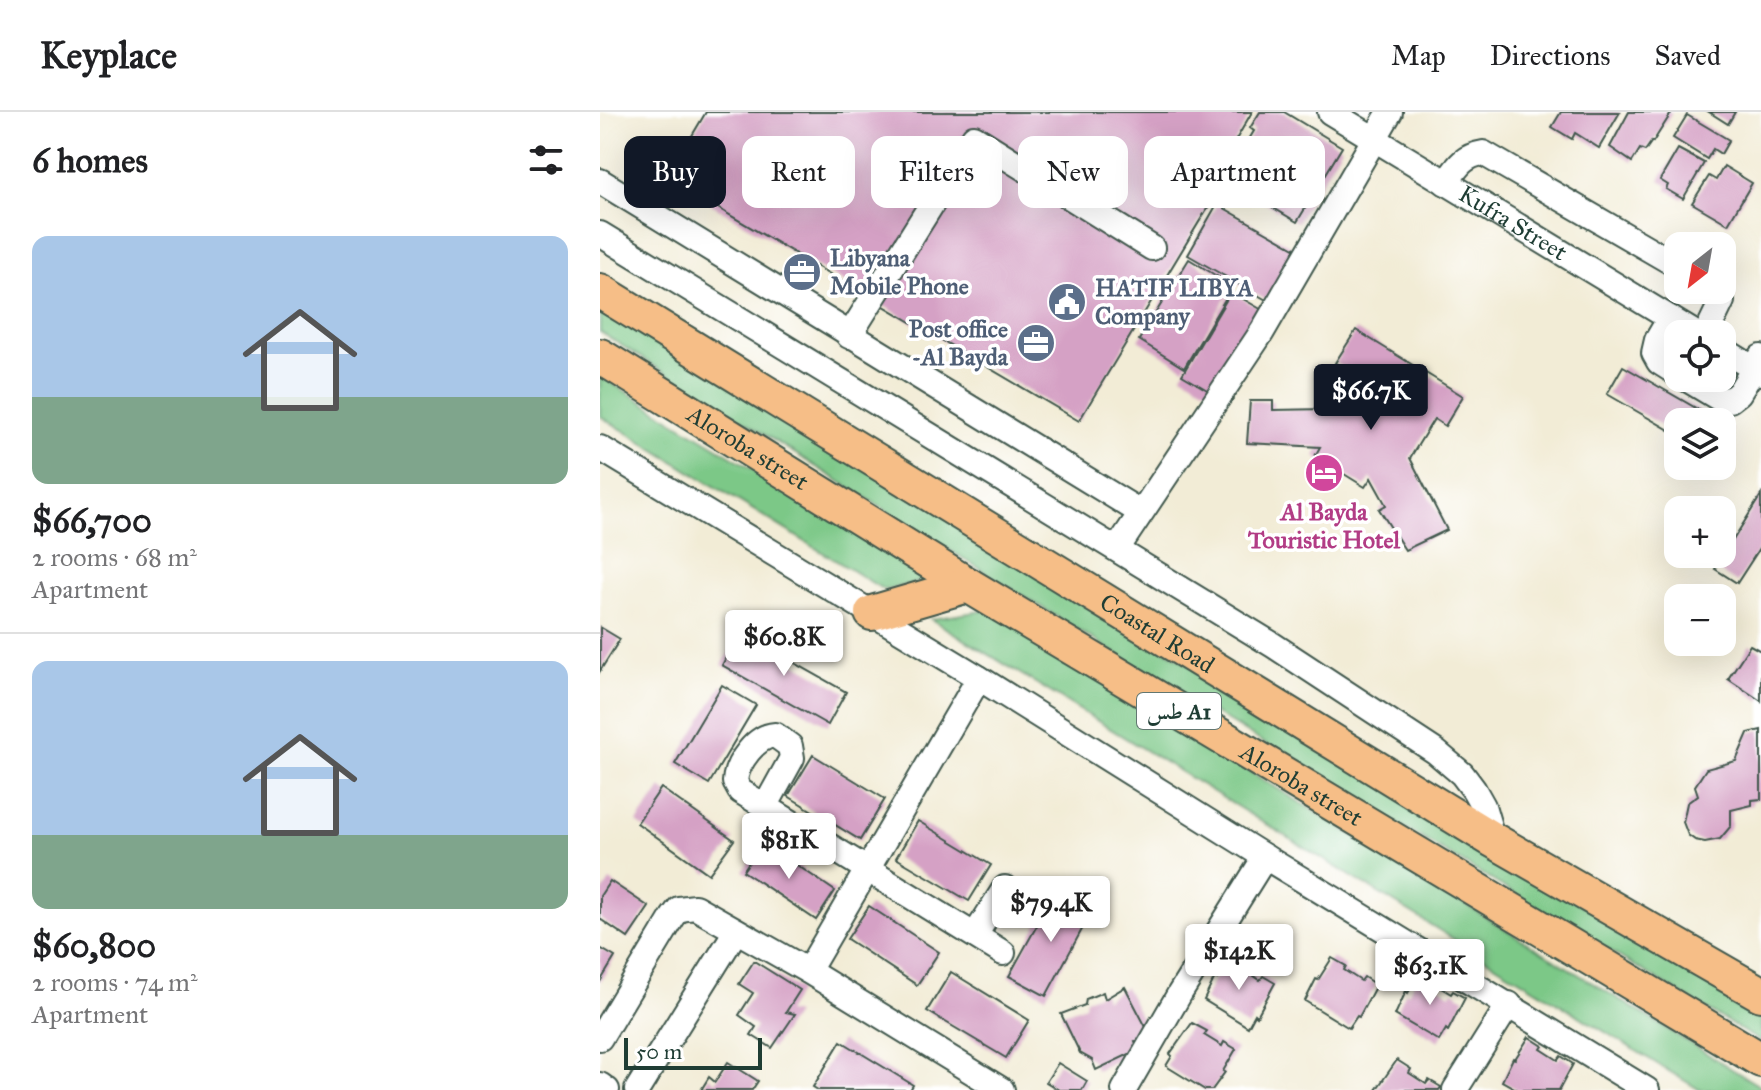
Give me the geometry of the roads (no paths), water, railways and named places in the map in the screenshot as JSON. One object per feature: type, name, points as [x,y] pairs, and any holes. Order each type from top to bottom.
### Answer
[{"type":"highway","name":"Coastal Road","points":[[600,291],[1493,840],[1761,994]]},
{"type":"highway","name":"Aloroba street","points":[[600,356],[968,585],[1761,1060]]},
{"type":"highway","points":[[872,613],[968,585]]},
{"type":"street","name":"Kufra Street","points":[[1330,112],[1673,320]]},
{"type":"street","points":[[1117,549],[1262,332],[1390,112]]},
{"type":"street","points":[[849,336],[974,137],[1152,248]]},
{"type":"street","points":[[1446,183],[1459,163],[1470,155],[1483,153],[1664,258]]},
{"type":"street","points":[[601,185],[1140,512]]},
{"type":"street","points":[[600,234],[1273,645],[1436,752],[1462,774],[1474,790],[1483,806],[1493,840]]},
{"type":"street","points":[[1664,328],[1654,353],[1664,365]]},
{"type":"street","points":[[1708,392],[1720,399],[1730,400],[1759,366],[1736,355]]},
{"type":"street","points":[[600,448],[1647,1090]]},
{"type":"street","points":[[808,971],[979,678]]},
{"type":"street","points":[[765,807],[1003,953]]},
{"type":"street","points":[[1124,1090],[1265,857]]},
{"type":"street","points":[[975,935],[1005,888]]},
{"type":"street","points":[[600,1038],[679,909],[695,907],[808,971],[1002,1090]]},
{"type":"street","points":[[637,1090],[736,931]]},
{"type":"street","points":[[1455,1090],[1509,1004]]},
{"type":"street","points":[[600,1085],[607,1090]]},
{"type":"place","name":"Libyana Mobile Phone","points":[[802,272]]},
{"type":"place","name":"HATIF LIBYA Company","points":[[1067,302]]},
{"type":"place","name":"Post office -Al Bayda","points":[[1036,343]]},
{"type":"place","name":"Al Bayda Touristic Hotel","points":[[1324,473]]}]
